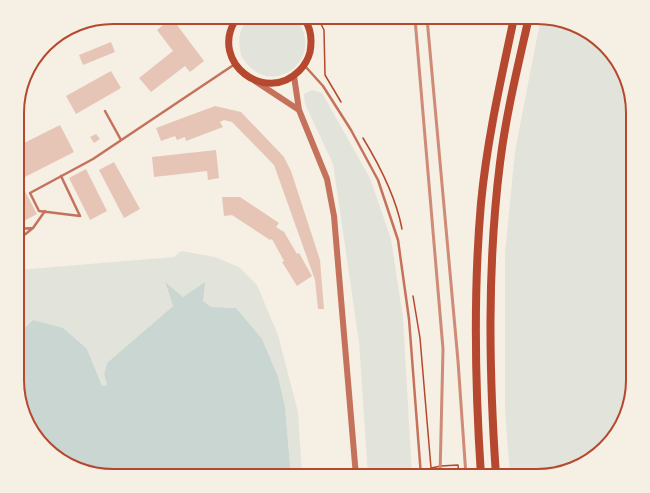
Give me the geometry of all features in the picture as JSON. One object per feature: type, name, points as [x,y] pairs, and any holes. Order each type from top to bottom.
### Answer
[{"type":"main road","points":[[232,24],[229,44],[235,64],[247,76],[260,82],[273,83],[284,81],[294,76],[305,65],[312,45],[310,32],[307,24]]},
{"type":"main road","points":[[481,469],[477,415],[476,291],[482,202],[496,101],[513,24]]},
{"type":"main road","points":[[496,469],[492,415],[491,290],[496,203],[500,162],[528,24]]},
{"type":"street","points":[[247,76],[299,110]]},
{"type":"street","points":[[294,76],[299,110],[327,179],[334,216],[355,469]]},
{"type":"lane","points":[[61,176],[80,216],[39,211],[30,193],[61,176],[93,159],[235,64]]},
{"type":"lane","points":[[305,65],[324,86],[351,130],[378,180],[398,240],[409,319],[420,469]]},
{"type":"lane","points":[[105,111],[121,140]]},
{"type":"lane","points":[[24,235],[33,228],[45,211]]},
{"type":"lane","points":[[24,229],[33,228]]},
{"type":"path","points":[[321,24],[324,30],[325,75],[344,107]]},
{"type":"path","points":[[360,133],[379,165],[399,215],[402,231]]},
{"type":"path","points":[[412,292],[420,338],[431,468],[458,465],[458,469]]},
{"type":"shaded area","points":[[245,24],[299,24],[304,34],[305,47],[301,59],[294,68],[283,74],[271,76],[259,74],[248,65],[241,56],[239,41]]},
{"type":"shaded area","points":[[540,24],[554,26],[576,33],[596,46],[608,59],[617,74],[623,90],[625,101],[626,386],[623,403],[619,414],[604,439],[582,457],[566,464],[549,468],[509,469],[505,410],[505,253],[515,151]]},
{"type":"shaded area","points":[[312,90],[322,93],[370,178],[391,239],[403,318],[412,469],[368,469],[359,342],[333,164],[305,104],[304,94]]},
{"type":"shaded area","points":[[181,251],[215,257],[239,267],[257,285],[278,335],[298,412],[302,469],[290,469],[285,407],[236,308],[211,307],[203,301],[183,297],[165,283],[173,306],[107,363],[104,374],[107,385],[102,387],[87,349],[33,320],[24,328],[24,269],[174,257]]},
{"type":"shaded area","points":[[165,282],[183,297],[205,282],[203,301],[211,307],[236,308],[262,339],[278,377],[285,407],[290,469],[107,469],[90,466],[68,457],[54,447],[42,434],[31,414],[27,403],[24,386],[24,328],[33,320],[63,328],[87,349],[102,386],[107,385],[104,374],[107,363],[173,306]]},
{"type":"building","points":[[164,24],[176,24],[204,61],[190,72],[185,66],[151,92],[139,78],[173,51],[157,30]]},
{"type":"building","points":[[111,42],[115,52],[83,65],[79,55]]},
{"type":"building","points":[[111,71],[121,88],[76,114],[66,96]]},
{"type":"building","points":[[215,106],[241,112],[284,157],[291,171],[320,260],[324,309],[318,309],[315,280],[274,165],[232,122],[224,120],[220,122],[223,127],[186,141],[185,137],[177,140],[175,136],[161,141],[156,128]]},
{"type":"building","points":[[60,125],[74,152],[24,177],[24,143]]},
{"type":"building","points":[[96,134],[100,139],[94,143],[90,137]]},
{"type":"building","points":[[216,150],[219,178],[208,180],[207,171],[154,177],[152,157]]},
{"type":"building","points":[[114,162],[140,209],[124,218],[99,170]]},
{"type":"building","points":[[86,169],[107,211],[90,220],[69,178]]},
{"type":"building","points":[[24,189],[37,214],[24,221]]},
{"type":"building","points":[[222,197],[240,197],[279,223],[276,227],[284,232],[297,254],[299,253],[312,276],[297,286],[282,262],[284,261],[272,239],[270,240],[232,215],[224,216]]},
{"type":"railway","points":[[415,24],[443,349],[440,469]]},
{"type":"railway","points":[[428,24],[458,361],[466,469]]}]
